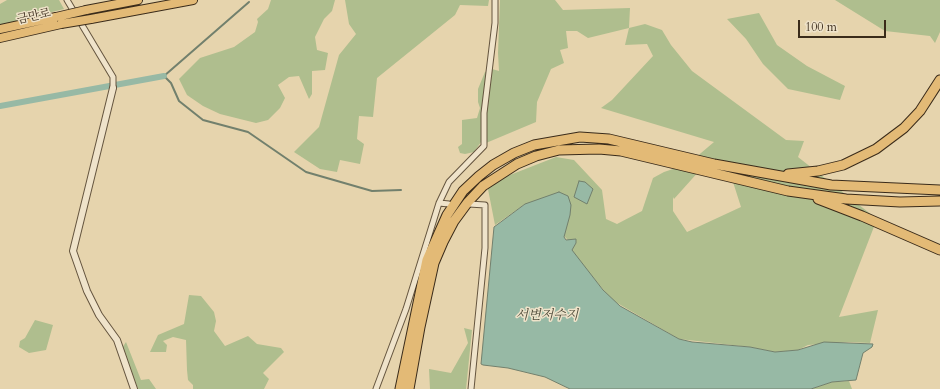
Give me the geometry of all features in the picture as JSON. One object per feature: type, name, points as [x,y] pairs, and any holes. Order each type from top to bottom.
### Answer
[{"type":"highway","name":"금만로","points":[[0,38],[86,10],[138,0]]},
{"type":"highway","name":"금만로","points":[[0,30],[59,20],[91,19],[193,0]]},
{"type":"highway","points":[[760,173],[793,174],[818,171],[843,165],[861,157],[876,149],[904,128],[920,112],[940,80]]},
{"type":"highway","points":[[400,389],[428,260],[436,236],[447,214],[464,191],[479,176],[500,161],[534,145],[580,137],[609,139],[714,164],[831,185],[940,190]]},
{"type":"highway","points":[[409,389],[434,263],[454,221],[468,202],[483,186],[517,164],[536,156],[559,150],[599,149],[621,151],[788,191],[823,201],[940,250]]},
{"type":"highway","points":[[788,191],[846,199],[900,202],[940,202]]},
{"type":"highway","points":[[414,368],[414,389]]},
{"type":"highway","points":[[396,389],[404,371]]},
{"type":"street","points":[[67,0],[113,77],[113,88],[73,251],[87,291],[99,315],[117,340],[134,389]]},
{"type":"street","points":[[376,389],[406,309],[439,203],[449,182],[484,146],[484,113],[495,15],[495,0]]},
{"type":"street","points":[[439,203],[450,204]]},
{"type":"street","points":[[468,204],[485,205],[485,248],[470,389]]},
{"type":"shaded area","points":[[7,0],[59,0],[64,9],[0,25],[0,4]]},
{"type":"shaded area","points":[[271,0],[335,0],[332,11],[324,19],[315,37],[317,50],[328,53],[325,70],[312,71],[312,94],[309,99],[299,76],[289,77],[278,85],[285,98],[280,108],[268,120],[256,123],[220,114],[203,106],[187,95],[179,79],[200,58],[234,47],[255,32],[258,22],[257,19],[268,9]]},
{"type":"shaded area","points":[[345,0],[489,0],[488,6],[460,5],[455,15],[377,78],[373,117],[359,116],[357,139],[364,144],[360,164],[340,160],[337,172],[320,169],[294,152],[319,127],[339,55],[356,34],[349,24]]},
{"type":"shaded area","points":[[500,0],[555,0],[563,10],[630,8],[629,28],[588,38],[577,31],[566,31],[568,48],[560,50],[564,63],[551,69],[537,102],[536,122],[486,143],[481,142],[474,152],[465,154],[460,153],[458,147],[462,144],[462,120],[477,118],[480,108],[478,102],[478,89],[485,72],[492,69],[499,71],[498,53]]},
{"type":"shaded area","points":[[835,0],[940,0],[940,32],[935,43],[930,36],[885,31]]},
{"type":"shaded area","points":[[759,13],[777,45],[807,66],[845,86],[840,100],[788,89],[763,64],[746,39],[727,19]]},
{"type":"shaded area","points":[[645,24],[662,30],[671,45],[692,71],[786,140],[804,141],[798,157],[877,219],[839,317],[878,310],[870,343],[848,342],[808,345],[798,350],[775,352],[750,347],[679,339],[612,300],[571,250],[576,243],[576,239],[568,240],[563,235],[566,226],[525,204],[495,225],[487,184],[556,157],[574,160],[602,190],[606,219],[617,224],[642,211],[653,178],[664,172],[688,164],[714,142],[601,108],[612,100],[653,56],[647,44],[625,45],[629,28]],"holes":[[[700,170],[733,182],[741,207],[687,232],[673,211],[673,197],[674,199]]]},
{"type":"shaded area","points":[[189,295],[201,296],[214,312],[216,321],[214,331],[225,346],[248,336],[257,344],[281,348],[284,352],[263,373],[269,379],[264,389],[193,389],[193,385],[188,380],[186,340],[173,337],[163,341],[167,345],[166,352],[150,352],[158,335],[184,324]]},
{"type":"shaded area","points":[[35,320],[53,325],[46,350],[29,353],[19,347],[20,341],[25,338]]},
{"type":"shaded area","points":[[464,328],[472,330],[466,389],[430,389],[429,369],[451,373],[468,343]]},
{"type":"shaded area","points":[[126,342],[141,380],[149,379],[156,389],[138,389],[122,348]]},
{"type":"shaded area","points":[[849,381],[852,389],[811,389],[832,382]]},
{"type":"water","points":[[579,181],[585,182],[593,189],[587,204],[574,197]]},
{"type":"water","name":"서변저수지","points":[[559,192],[568,196],[571,205],[564,237],[566,240],[576,239],[576,243],[572,250],[603,290],[620,306],[679,339],[692,342],[750,347],[775,352],[798,350],[824,342],[873,344],[872,347],[863,353],[856,380],[832,382],[811,389],[570,389],[545,377],[508,368],[481,364],[494,227],[525,204]]},
{"type":"waterway","points":[[249,2],[164,76],[171,83],[179,101],[203,120],[248,132],[306,172],[372,191],[401,190]]},
{"type":"waterway","points":[[0,106],[164,76]]}]
